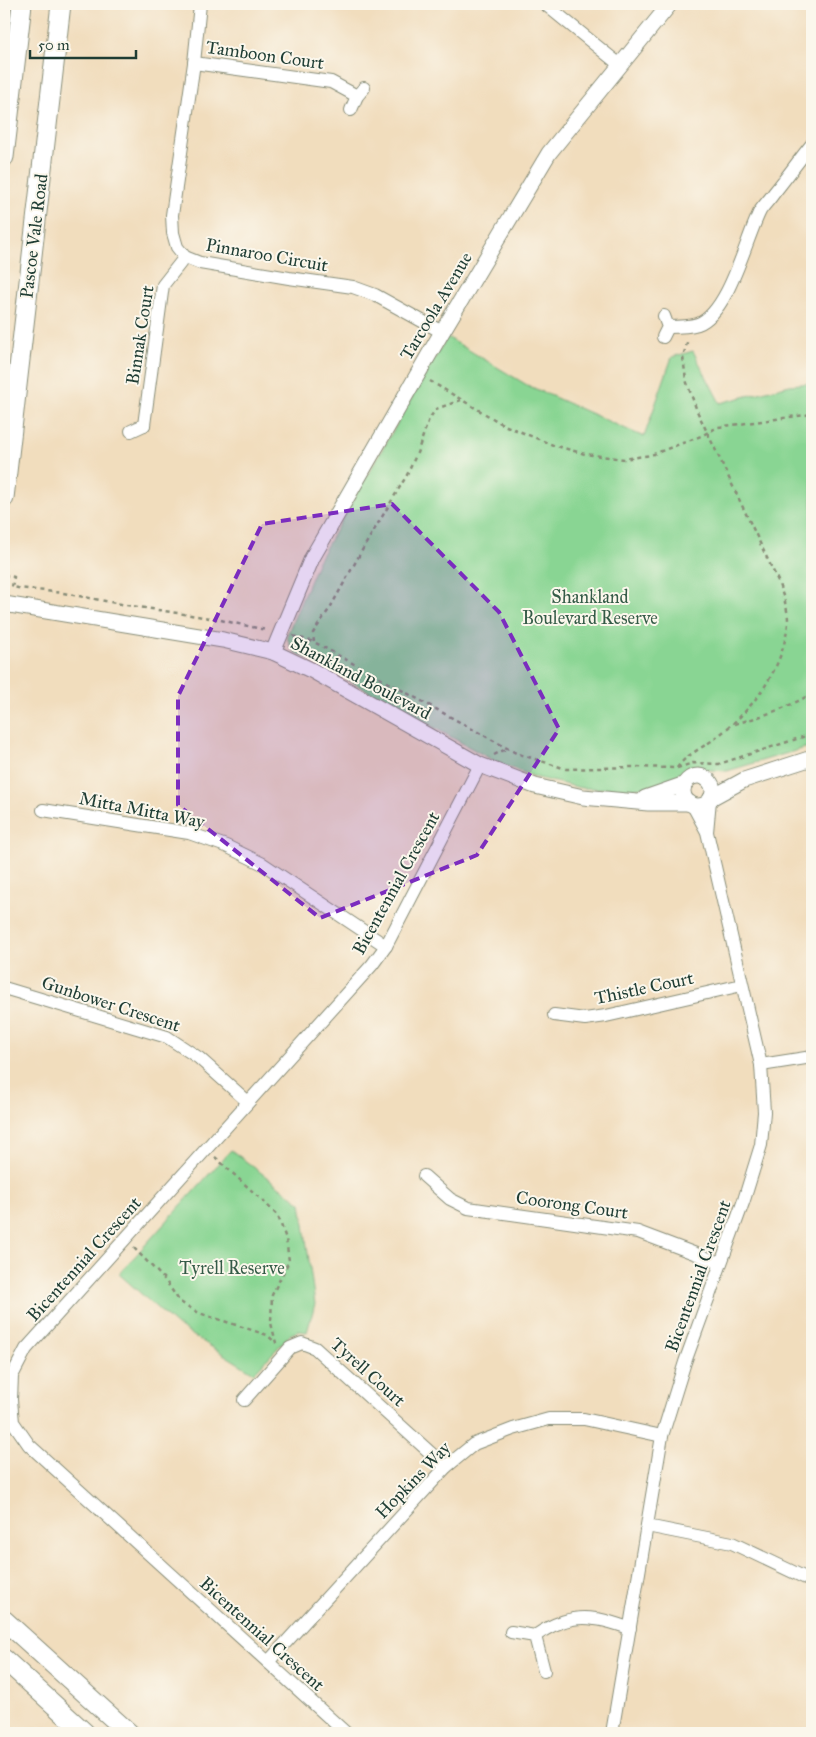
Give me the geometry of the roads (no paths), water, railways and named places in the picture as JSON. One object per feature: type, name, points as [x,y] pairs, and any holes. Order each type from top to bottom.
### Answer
[{"type":"main road","points":[[4,157],[22,4]]},
{"type":"main road","name":"Pascoe Vale Road","points":[[4,498],[61,4]]},
{"type":"main road","points":[[4,1620],[129,1733]]},
{"type":"main road","points":[[4,1659],[85,1733]]},
{"type":"street","name":"Pinnaroo Circuit","points":[[200,4],[194,63],[172,215],[173,233],[177,247],[185,257],[200,263],[353,287],[375,295],[442,332]]},
{"type":"street","points":[[545,4],[620,65]]},
{"type":"street","name":"Tarcoola Avenue","points":[[273,652],[312,558],[442,332],[549,153],[670,4]]},
{"type":"street","name":"Tamboon Court","points":[[194,63],[331,82],[361,92],[351,110]]},
{"type":"street","points":[[665,327],[691,326],[699,323],[711,316],[721,304],[729,290],[762,209],[812,144]]},
{"type":"street","name":"Binnak Court","points":[[131,431],[149,428],[164,285],[185,257]]},
{"type":"street","name":"Shankland Boulevard","points":[[4,604],[223,640],[273,652],[314,671],[480,765],[535,786],[583,797],[648,803],[691,804]]},
{"type":"street","points":[[744,780],[707,780],[696,776],[685,784],[685,798],[691,804],[702,805],[744,780],[812,758]]},
{"type":"street","name":"Bicentennial Crescent","points":[[346,1733],[29,1445],[13,1422],[8,1375],[26,1349],[372,965],[386,946],[480,765]]},
{"type":"street","points":[[707,780],[713,790],[710,799]]},
{"type":"street","name":"Shankland Boulevard","points":[[632,801],[661,794],[685,784]]},
{"type":"street","name":"Bicentennial Crescent","points":[[707,832],[710,799]]},
{"type":"street","name":"Bicentennial Crescent","points":[[612,1733],[662,1436],[685,1362],[744,1200],[761,1145],[764,1112],[761,1066],[707,832],[691,804]]},
{"type":"street","name":"Mitta Mitta Way","points":[[43,810],[189,832],[226,846],[263,864],[386,946]]},
{"type":"street","name":"Thistle Court","points":[[554,1015],[585,1019],[606,1016],[742,985]]},
{"type":"street","name":"Gunbower Crescent","points":[[4,988],[167,1038],[199,1058],[248,1102]]},
{"type":"street","points":[[761,1066],[812,1057]]},
{"type":"street","name":"Coorong Court","points":[[424,1176],[450,1199],[468,1208],[638,1232],[720,1263]]},
{"type":"street","name":"Tyrell Court","points":[[244,1400],[290,1348],[302,1343],[315,1348],[446,1467]]},
{"type":"street","name":"Hopkins Way","points":[[268,1662],[446,1467],[474,1444],[513,1429],[549,1419],[584,1419],[662,1436]]},
{"type":"street","points":[[647,1526],[732,1543],[812,1581]]},
{"type":"street","points":[[511,1632],[535,1636],[548,1627],[573,1619],[594,1618],[630,1628]]},
{"type":"street","points":[[535,1636],[544,1671]]},
{"type":"park label","name":"Shankland Boulevard Reserve","points":[[590,607]]},
{"type":"park label","name":"Tyrell Reserve","points":[[232,1268]]}]
